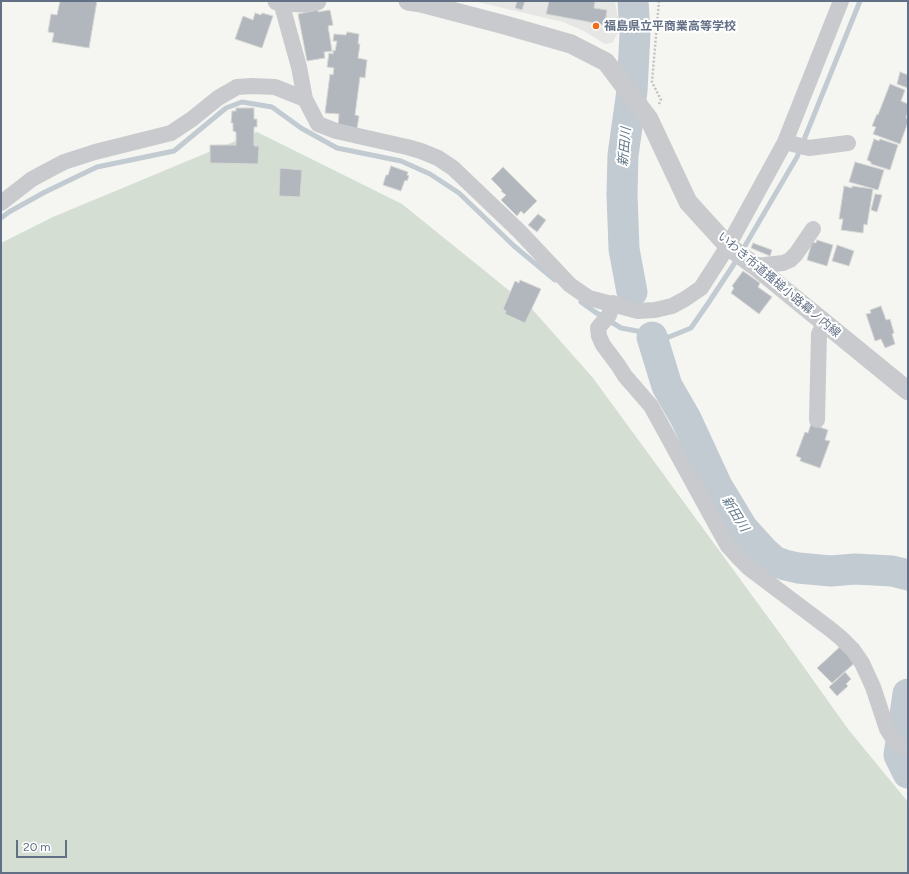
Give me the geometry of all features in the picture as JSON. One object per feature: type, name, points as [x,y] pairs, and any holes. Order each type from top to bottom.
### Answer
[{"type":"street","points":[[317,1],[303,3],[279,2],[299,67],[305,99],[318,124],[336,131],[407,147],[438,158],[453,168],[570,284],[589,298],[613,308],[638,311],[654,310],[672,306],[685,299],[701,288],[740,255],[841,1]]},
{"type":"street","name":"いわき市道搔槌小路幕ノ内線","points":[[408,1],[421,3],[571,44],[606,62],[649,119],[688,202],[740,255],[908,391]]},
{"type":"street","points":[[1,203],[32,179],[64,162],[95,152],[171,133],[192,119],[218,98],[237,87],[275,87],[305,99]]},
{"type":"street","points":[[785,142],[809,148],[848,143]]},
{"type":"street","points":[[740,255],[783,263],[790,260],[796,254],[813,229]]},
{"type":"street","points":[[613,308],[598,328],[599,336],[603,345],[625,376],[651,406],[728,546],[749,568],[830,629],[853,650],[862,664],[873,687],[887,729],[894,740],[908,750]]},
{"type":"street","points":[[817,420],[819,334],[824,323]]},
{"type":"path","points":[[649,119],[661,100],[652,82],[659,1]]},
{"type":"shaded area","name":"福島県立平商業高等学校","points":[[473,1],[615,1],[620,30],[612,43],[605,44],[584,31],[563,22]]},
{"type":"shaded area","points":[[257,132],[402,204],[532,309],[593,378],[848,729],[908,802],[908,873],[1,873],[1,243],[53,217]]},
{"type":"building","points":[[60,1],[97,1],[89,48],[52,42],[54,33],[48,32],[51,14],[57,15]]},
{"type":"building","points":[[517,1],[525,1],[522,10],[515,8]]},
{"type":"building","points":[[549,1],[595,1],[594,8],[607,10],[605,25],[546,14]]},
{"type":"building","points":[[318,10],[318,12],[330,10],[333,25],[328,26],[332,51],[324,52],[325,58],[307,61],[298,14]]},
{"type":"building","points":[[255,13],[273,16],[262,48],[235,39],[243,16],[253,20]]},
{"type":"building","points":[[347,32],[359,34],[358,44],[360,44],[358,58],[367,60],[365,78],[360,77],[355,115],[359,116],[357,129],[338,127],[339,114],[325,113],[330,74],[333,75],[334,68],[327,67],[329,53],[333,54],[333,50],[335,51],[337,41],[333,41],[334,34],[346,35]]},
{"type":"building","points":[[900,72],[908,75],[908,88],[897,84]]},
{"type":"building","points":[[890,84],[905,90],[901,101],[908,104],[906,118],[908,119],[908,122],[900,144],[873,134],[876,127],[872,126]]},
{"type":"building","points":[[236,108],[254,108],[254,119],[257,119],[257,127],[254,127],[254,146],[259,146],[258,164],[210,163],[210,145],[236,145],[236,132],[233,131],[233,123],[231,123],[232,111],[236,111]]},
{"type":"building","points":[[874,139],[879,141],[880,139],[898,145],[890,170],[871,164],[871,162],[867,160]]},
{"type":"building","points":[[855,162],[884,170],[878,190],[849,182]]},
{"type":"building","points":[[391,166],[408,172],[407,175],[409,176],[407,181],[405,180],[401,191],[383,185]]},
{"type":"building","points":[[503,167],[537,201],[524,214],[521,211],[517,216],[501,200],[506,195],[491,179]]},
{"type":"building","points":[[280,168],[302,170],[300,197],[279,196]]},
{"type":"building","points":[[844,186],[873,189],[867,225],[864,224],[863,233],[841,230],[843,219],[839,219]]},
{"type":"building","points":[[875,194],[882,195],[877,212],[871,210]]},
{"type":"building","points":[[538,214],[546,220],[537,232],[528,225]]},
{"type":"building","points":[[817,240],[833,245],[827,266],[807,260],[812,242],[816,243]]},
{"type":"building","points":[[753,243],[772,250],[770,256],[751,248]]},
{"type":"building","points":[[837,245],[854,251],[849,266],[832,261]]},
{"type":"building","points":[[743,271],[760,283],[758,287],[772,297],[759,314],[731,293],[734,288],[732,286]]},
{"type":"building","points":[[520,280],[541,289],[525,323],[505,314],[506,311],[503,309],[515,281],[519,283]]},
{"type":"building","points":[[881,306],[886,320],[890,319],[894,333],[892,334],[895,344],[885,348],[881,339],[875,341],[866,314],[871,313],[870,310]]},
{"type":"building","points":[[811,424],[828,430],[825,440],[830,441],[820,468],[800,461],[801,458],[796,456],[805,432],[808,433]]},
{"type":"building","points":[[843,644],[858,660],[832,683],[817,668]]},
{"type":"building","points":[[845,672],[851,679],[846,684],[848,686],[837,696],[829,687]]},
{"type":"waterway","name":"新田川","points":[[632,292],[624,249],[622,194],[623,155],[632,91],[635,33],[633,1]]},
{"type":"waterway","points":[[742,251],[797,157],[860,1]]},
{"type":"waterway","points":[[1,218],[45,192],[97,167],[174,151],[226,108],[242,102],[272,107],[301,128],[337,148],[401,161],[430,174],[459,193],[514,246],[555,280]]},
{"type":"waterway","points":[[581,302],[621,328],[669,337],[691,328],[738,258]]},
{"type":"waterway","name":"新田川","points":[[652,337],[667,386],[686,419],[717,486],[743,529],[764,552],[774,561],[798,568],[831,571],[855,569],[892,571],[908,575]]},
{"type":"waterway","name":"新田川","points":[[908,694],[899,755],[908,773]]},
{"type":"place","name":"福島県立平商業高等学校","points":[[596,26]]}]
